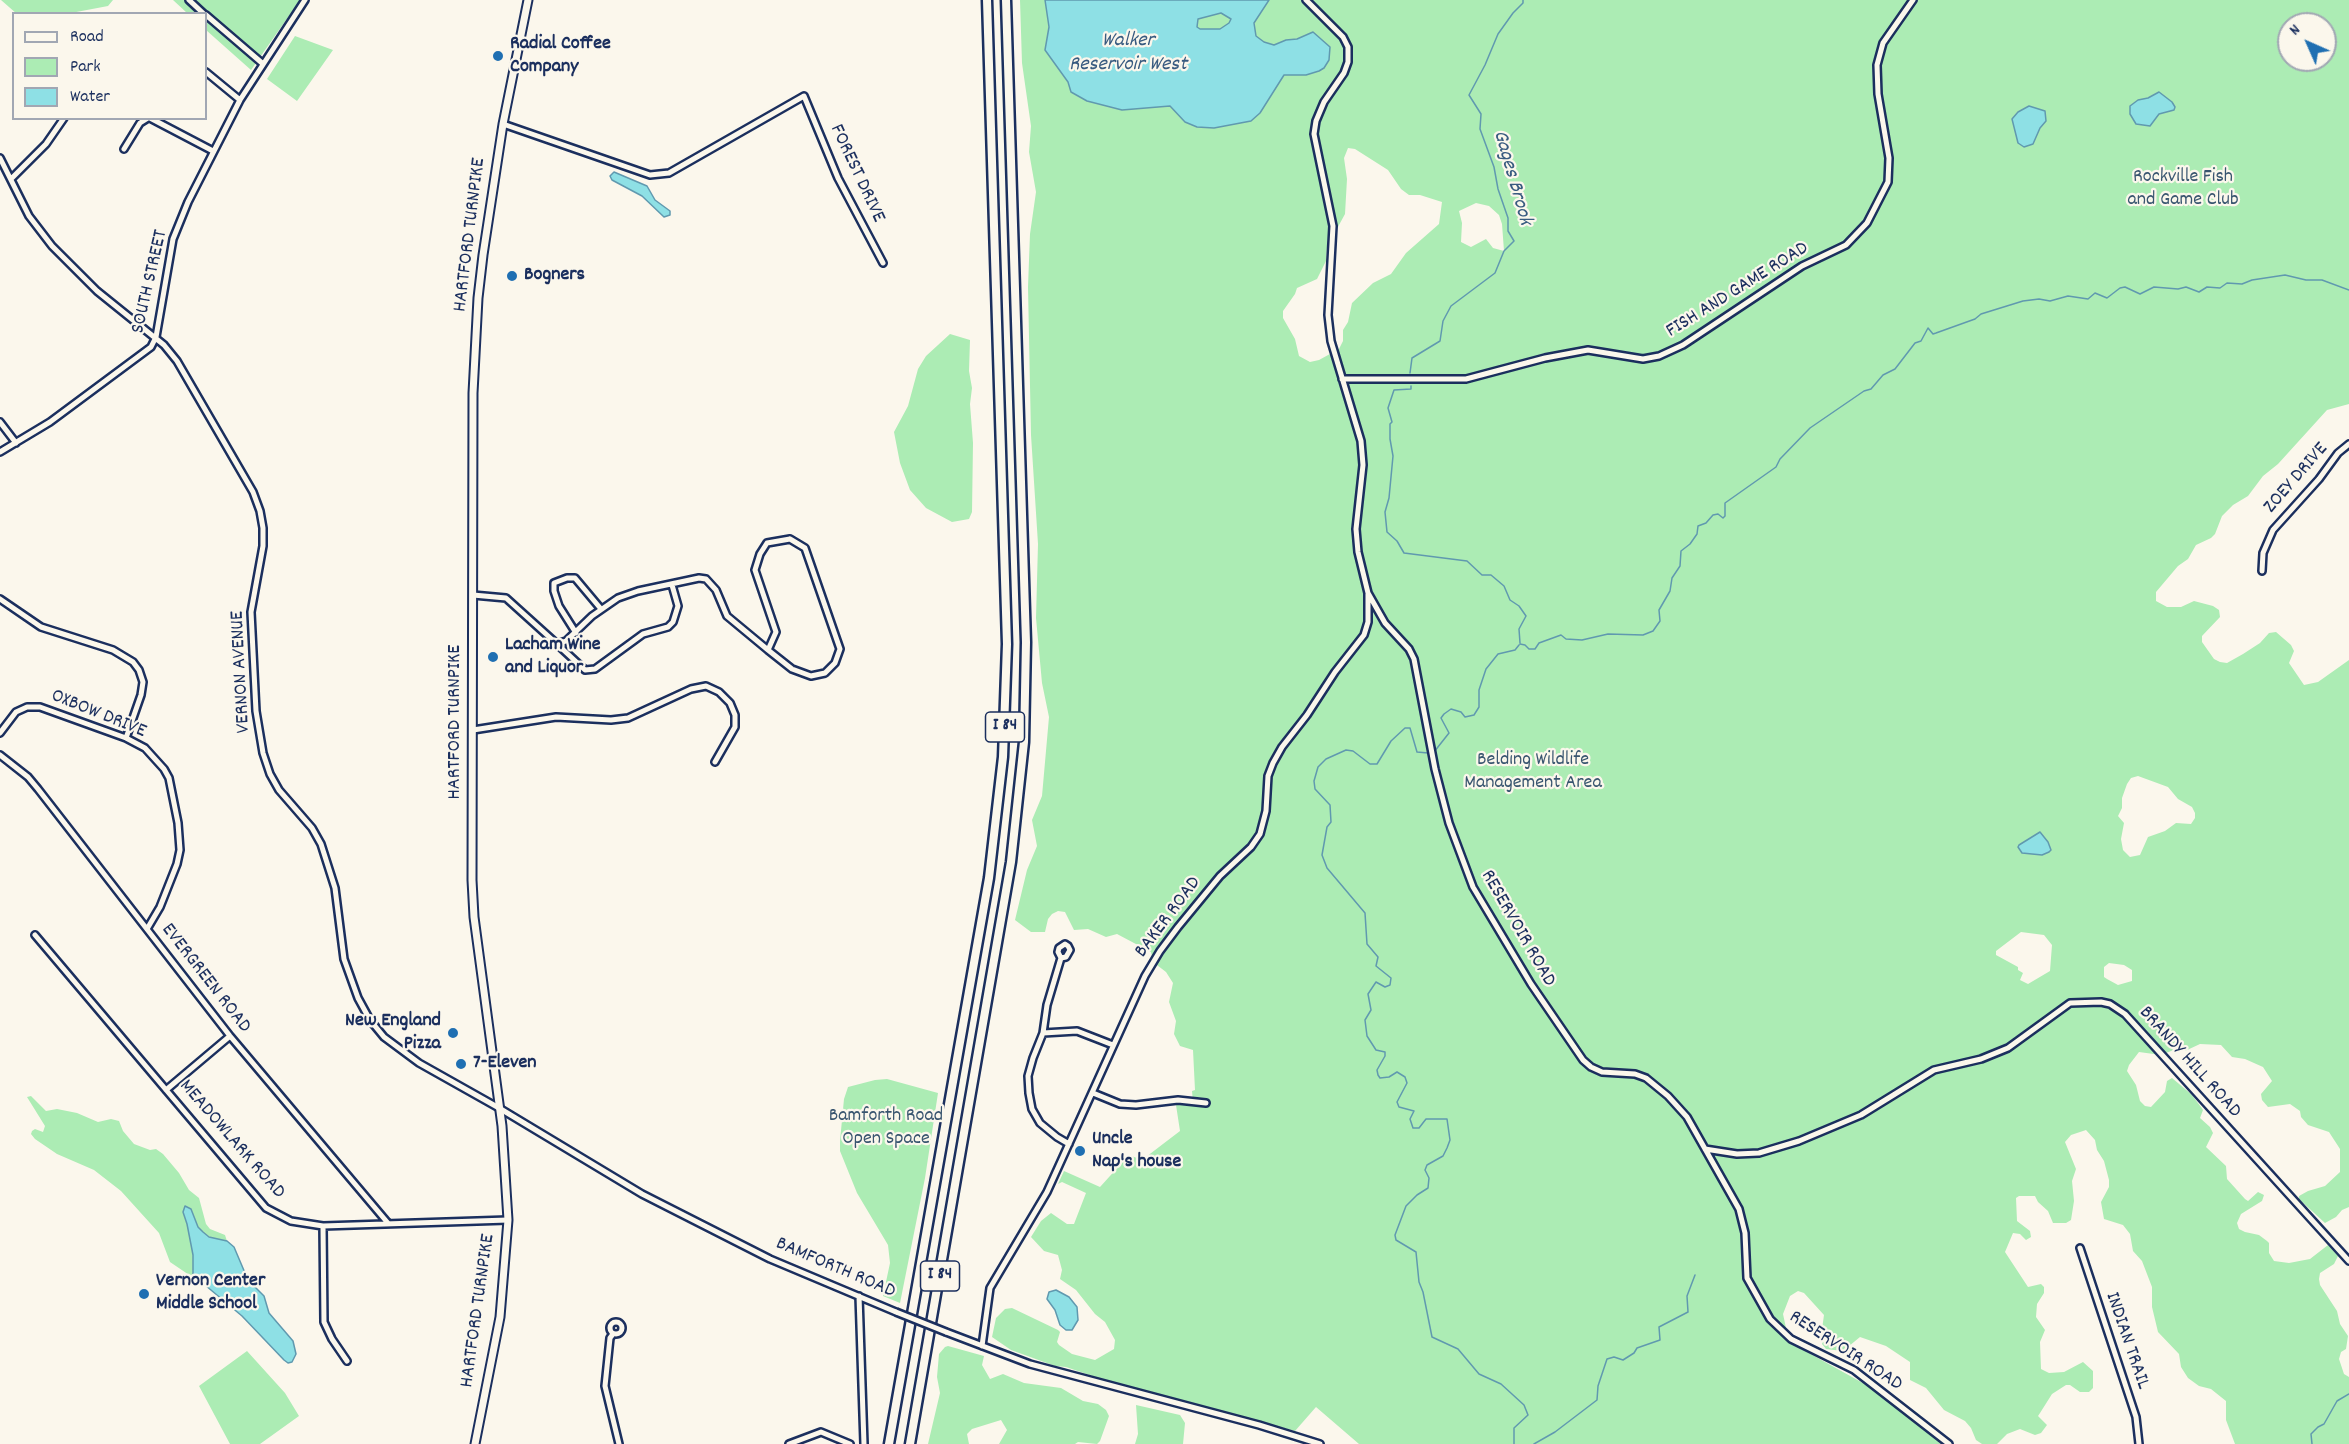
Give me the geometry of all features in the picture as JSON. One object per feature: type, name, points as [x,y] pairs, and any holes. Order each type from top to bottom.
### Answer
[{"type":"highway","name":"I 84","points":[[889,1444],[992,858],[1003,757],[1007,644],[987,0]]},
{"type":"highway","name":"I 84","points":[[910,1444],[1011,862],[1023,748],[1026,642],[1006,0]]},
{"type":"main road","name":"HARTFORD TURNPIKE","points":[[475,1444],[500,1317],[508,1220],[508,1191],[474,917],[471,845],[472,404],[478,298],[491,197],[528,0]]},
{"type":"street","points":[[189,0],[203,12]]},
{"type":"street","name":"SOUTH STREET","points":[[0,452],[50,422],[151,347],[156,337],[173,239],[188,202],[240,100],[305,0]]},
{"type":"street","name":"RESERVOIR ROAD","points":[[1306,0],[1343,37],[1348,47],[1348,62],[1344,74],[1324,102],[1316,121],[1314,134],[1334,226],[1328,315],[1331,341],[1361,441],[1363,465],[1356,529],[1360,562],[1368,593],[1385,623],[1414,659],[1442,799],[1460,854],[1485,910],[1531,984],[1583,1060],[1602,1072],[1635,1074],[1646,1078],[1683,1111],[1743,1219],[1747,1278],[1770,1319],[1791,1339],[1854,1370],[1950,1444]]},
{"type":"street","name":"FISH AND GAME ROAD","points":[[1342,379],[1466,379],[1545,358],[1588,350],[1643,359],[1659,356],[1709,329],[1802,266],[1846,245],[1867,223],[1888,182],[1889,158],[1878,94],[1877,65],[1883,43],[1913,0]]},
{"type":"street","points":[[207,16],[262,63]]},
{"type":"street","points":[[207,73],[240,100]]},
{"type":"street","name":"FOREST DRIVE","points":[[503,124],[650,175],[669,172],[804,96],[838,178],[883,263]]},
{"type":"street","points":[[11,179],[46,144],[63,120]]},
{"type":"street","points":[[124,149],[140,123],[145,120]]},
{"type":"street","points":[[153,120],[213,151]]},
{"type":"street","name":"VERNON AVENUE","points":[[0,158],[29,216],[52,246],[97,291],[156,337],[177,361],[254,492],[260,511],[262,546],[251,612],[251,630],[256,711],[263,753],[270,774],[279,790],[312,828],[321,844],[335,888],[344,959],[358,998],[370,1020],[384,1037],[400,1050],[499,1108]]},
{"type":"street","points":[[0,422],[16,443]]},
{"type":"street","name":"ZOEY DRIVE","points":[[2262,571],[2264,553],[2273,530],[2319,479],[2338,453],[2349,444]]},
{"type":"street","points":[[557,645],[566,641],[601,609],[618,598],[699,578],[706,579],[716,590],[727,616],[738,628],[792,669],[811,676],[825,673],[835,663],[840,649],[805,548],[790,539],[767,543],[760,554],[755,570],[776,632],[768,650]]},
{"type":"street","points":[[576,633],[559,606],[554,583],[567,578],[575,578],[601,609]]},
{"type":"street","points":[[473,595],[506,598],[585,670],[595,669],[643,634],[668,627],[673,622],[678,606],[672,585]]},
{"type":"street","name":"BAKER ROAD","points":[[982,1346],[990,1288],[1047,1192],[1145,976],[1160,951],[1221,876],[1251,847],[1260,834],[1266,811],[1266,787],[1273,763],[1282,747],[1364,634],[1368,622],[1368,593]]},
{"type":"street","points":[[0,599],[40,627],[113,650],[133,662],[140,670],[143,682],[141,695],[126,738]]},
{"type":"street","points":[[473,730],[556,717],[611,720],[628,718],[691,689],[706,686],[719,692],[730,703],[735,715],[735,727],[715,762]]},
{"type":"street","name":"OXBOW DRIVE","points":[[0,733],[16,712],[27,707],[40,707],[145,747],[164,769],[169,778],[178,823],[180,850],[177,864],[160,907],[147,929]]},
{"type":"street","name":"EVERGREEN ROAD","points":[[0,755],[38,789],[230,1036],[387,1222]]},
{"type":"street","name":"MEADOWLARK ROAD","points":[[35,935],[266,1208],[291,1221],[323,1226],[387,1222],[508,1220]]},
{"type":"street","points":[[1061,958],[1047,1005],[1043,1033],[1028,1076],[1032,1109],[1040,1123],[1069,1144]]},
{"type":"street","name":"BRANDY HILL ROAD","points":[[1705,1149],[1737,1154],[1759,1153],[1799,1141],[1861,1115],[1934,1071],[1981,1059],[2008,1048],[2070,1003],[2101,1002],[2110,1004],[2125,1014],[2349,1261]]},
{"type":"street","points":[[1043,1033],[1077,1031],[1113,1045]]},
{"type":"street","points":[[166,1090],[230,1036]]},
{"type":"street","points":[[1093,1093],[1120,1104],[1136,1105],[1178,1100],[1206,1103]]},
{"type":"street","name":"BAMFORTH ROAD","points":[[499,1108],[607,1174],[685,1217],[785,1266],[896,1312],[1030,1364],[1259,1425],[1320,1444]]},
{"type":"street","points":[[323,1226],[324,1322],[347,1361]]},
{"type":"street","name":"INDIAN TRAIL","points":[[2080,1248],[2136,1416],[2139,1444]]},
{"type":"street","points":[[859,1296],[864,1444]]},
{"type":"street","points":[[613,1334],[608,1349],[605,1386],[619,1444]]},
{"type":"street","points":[[789,1444],[821,1432],[850,1444]]},
{"type":"green space","points":[[1,0],[113,0],[108,6],[76,12],[15,12]]},
{"type":"green space","points":[[173,0],[300,0],[251,70],[207,31],[207,12],[186,12]]},
{"type":"green space","name":"Belding Wildlife Management Area","points":[[1020,0],[2349,0],[2349,404],[2327,410],[2278,464],[2263,476],[2248,496],[2233,505],[2222,516],[2215,534],[2196,545],[2188,559],[2178,566],[2156,592],[2156,601],[2167,607],[2181,607],[2194,601],[2219,610],[2220,617],[2202,636],[2202,642],[2214,659],[2220,662],[2227,663],[2260,643],[2269,633],[2276,632],[2291,645],[2294,651],[2289,663],[2304,685],[2318,682],[2349,660],[2349,1207],[2325,1223],[2299,1199],[2299,1196],[2308,1191],[2325,1186],[2340,1172],[2340,1149],[2329,1132],[2308,1125],[2301,1117],[2300,1111],[2290,1104],[2268,1107],[2262,1100],[2261,1094],[2272,1081],[2263,1067],[2245,1059],[2232,1057],[2221,1045],[2200,1044],[2185,1051],[2176,1049],[2161,1055],[2139,1052],[2127,1071],[2136,1085],[2140,1101],[2145,1106],[2151,1107],[2165,1092],[2167,1081],[2172,1078],[2191,1094],[2203,1110],[2200,1118],[2213,1133],[2206,1147],[2226,1166],[2227,1179],[2248,1201],[2258,1192],[2264,1195],[2262,1201],[2241,1214],[2237,1223],[2239,1229],[2259,1235],[2269,1243],[2269,1253],[2274,1261],[2289,1263],[2310,1259],[2328,1245],[2338,1256],[2334,1264],[2320,1273],[2319,1279],[2320,1285],[2337,1311],[2340,1324],[2348,1336],[2346,1349],[2341,1352],[2339,1359],[2344,1374],[2349,1377],[2349,1444],[2235,1444],[2226,1420],[2226,1401],[2211,1389],[2199,1386],[2188,1378],[2181,1367],[2179,1354],[2158,1332],[2152,1307],[2152,1287],[2142,1261],[2133,1251],[2130,1234],[2123,1225],[2104,1219],[2101,1202],[2109,1187],[2109,1180],[2095,1140],[2086,1130],[2071,1135],[2065,1142],[2076,1169],[2072,1181],[2074,1201],[2071,1220],[2066,1223],[2053,1223],[2048,1211],[2035,1196],[2019,1196],[2016,1198],[2017,1221],[2030,1231],[2031,1237],[2026,1240],[2020,1234],[2013,1233],[2005,1252],[2028,1287],[2041,1284],[2044,1287],[2044,1293],[2037,1304],[2036,1317],[2045,1330],[2040,1342],[2041,1369],[2049,1373],[2064,1372],[2083,1362],[2093,1371],[2093,1388],[2089,1392],[2080,1392],[2066,1385],[2052,1394],[2038,1416],[2047,1425],[2041,1433],[2035,1435],[2020,1429],[2007,1434],[1997,1444],[1982,1444],[1976,1440],[1965,1421],[1944,1410],[1926,1388],[1910,1380],[1910,1362],[1886,1346],[1860,1337],[1843,1351],[1826,1349],[1822,1344],[1824,1315],[1804,1293],[1798,1291],[1790,1296],[1783,1314],[1789,1342],[1870,1387],[1944,1444],[1359,1444],[1316,1407],[1295,1431],[1113,1383],[1066,1367],[1055,1366],[1011,1350],[992,1337],[996,1318],[1005,1309],[1012,1308],[1058,1330],[1060,1332],[1057,1342],[1072,1354],[1095,1360],[1114,1349],[1115,1340],[1105,1322],[1095,1314],[1076,1290],[1060,1279],[1062,1270],[1058,1255],[1044,1251],[1031,1237],[1041,1221],[1051,1213],[1067,1224],[1074,1224],[1086,1193],[1062,1182],[1058,1184],[1064,1171],[1100,1187],[1129,1155],[1142,1160],[1180,1131],[1176,1105],[1193,1102],[1192,1091],[1195,1090],[1193,1050],[1180,1046],[1174,1034],[1176,1021],[1169,1002],[1173,983],[1166,972],[1153,962],[1151,952],[1117,934],[1106,937],[1088,929],[1074,930],[1065,912],[1058,911],[1052,914],[1048,919],[1045,932],[1031,932],[1015,920],[1027,870],[1037,846],[1032,820],[1042,796],[1049,717],[1042,683],[1036,618],[1038,544],[1031,435],[1028,287],[1030,234],[1036,192],[1029,152],[1031,126],[1022,63]],"holes":[[[1348,148],[1355,149],[1388,170],[1401,189],[1409,195],[1420,195],[1442,202],[1439,224],[1406,253],[1391,274],[1373,283],[1352,303],[1339,349],[1319,360],[1310,362],[1299,356],[1295,339],[1283,318],[1283,311],[1297,288],[1317,279],[1326,261],[1327,247],[1345,214],[1347,179],[1344,158]],[[1476,203],[1489,206],[1499,215],[1504,251],[1493,248],[1486,239],[1471,247],[1461,242],[1462,223],[1459,211]],[[2138,776],[2168,787],[2178,799],[2192,807],[2195,818],[2191,824],[2176,823],[2165,831],[2148,837],[2140,855],[2130,857],[2123,850],[2121,839],[2124,823],[2118,816],[2127,784],[2131,778]],[[2021,932],[2044,935],[2052,945],[2050,971],[2028,984],[2020,980],[2023,973],[2018,970],[2018,967],[1996,955],[1996,951]],[[2109,963],[2124,965],[2132,970],[2132,981],[2118,985],[2104,977],[2104,967]]]},
{"type":"green space","points":[[295,36],[333,50],[297,101],[267,79]]},
{"type":"green space","points":[[950,334],[970,340],[969,371],[972,388],[970,404],[973,443],[972,512],[969,519],[952,522],[926,508],[910,490],[900,463],[894,432],[908,406],[918,369],[926,356]]},
{"type":"green space","name":"Bamforth Road Open Space","points":[[887,1079],[938,1093],[925,1178],[900,1303],[883,1296],[890,1263],[888,1245],[857,1193],[840,1151],[844,1099],[848,1087]]},
{"type":"green space","points":[[31,1096],[46,1111],[57,1109],[77,1113],[98,1122],[111,1119],[119,1121],[123,1131],[134,1144],[150,1150],[156,1149],[163,1154],[179,1173],[189,1190],[199,1198],[206,1224],[210,1229],[225,1235],[227,1241],[209,1237],[203,1233],[191,1209],[183,1212],[193,1255],[193,1275],[198,1281],[170,1262],[159,1233],[121,1191],[94,1170],[57,1154],[35,1139],[31,1134],[32,1131],[35,1129],[43,1132],[45,1126],[27,1097]]},
{"type":"green space","points":[[948,1346],[984,1356],[982,1365],[990,1379],[1003,1374],[1024,1383],[1061,1388],[1083,1401],[1098,1404],[1106,1410],[1109,1416],[1100,1441],[1097,1444],[1078,1442],[1075,1444],[999,1444],[1007,1430],[1001,1420],[972,1429],[967,1434],[969,1444],[928,1444],[940,1393],[937,1377],[939,1354]]},
{"type":"green space","points":[[247,1351],[285,1393],[299,1416],[260,1444],[230,1444],[199,1386]]},
{"type":"green space","points":[[1136,1405],[1180,1415],[1185,1423],[1183,1444],[1135,1444],[1138,1434]]},
{"type":"water","name":"Walker Reservoir West","points":[[1045,0],[1269,0],[1254,23],[1256,36],[1274,45],[1313,32],[1330,47],[1329,60],[1319,71],[1306,75],[1284,75],[1260,113],[1251,121],[1214,128],[1197,127],[1185,122],[1170,106],[1122,110],[1087,101],[1071,92],[1068,82],[1045,50],[1049,27]],"holes":[[[1221,13],[1231,19],[1220,29],[1197,27],[1198,19]]]},
{"type":"water","points":[[2159,92],[2172,102],[2174,110],[2159,114],[2150,126],[2136,124],[2130,114],[2130,106],[2138,100]]},
{"type":"water","points":[[2029,106],[2045,111],[2046,121],[2033,144],[2024,147],[2018,143],[2012,119],[2018,112]]},
{"type":"water","points":[[614,172],[647,186],[655,200],[670,211],[670,215],[664,217],[642,196],[612,180],[610,176]]},
{"type":"water","points":[[2040,832],[2051,850],[2042,855],[2022,853],[2019,845]]},
{"type":"water","points":[[185,1206],[191,1209],[198,1227],[203,1232],[209,1237],[227,1241],[234,1247],[248,1280],[264,1296],[269,1313],[293,1341],[296,1354],[292,1362],[288,1363],[284,1360],[242,1316],[193,1275],[193,1255],[183,1212]]},
{"type":"water","points":[[1056,1290],[1069,1297],[1077,1307],[1078,1320],[1072,1330],[1066,1330],[1060,1325],[1055,1310],[1047,1299],[1049,1292]]},
{"type":"waterway","name":"Gages Brook","points":[[1410,373],[1412,358],[1440,341],[1443,321],[1451,306],[1495,273],[1504,251],[1514,241],[1508,231],[1508,218],[1498,189],[1494,167],[1480,129],[1481,114],[1469,95],[1498,34],[1523,0]]},
{"type":"waterway","points":[[1520,644],[1529,649],[1535,649],[1539,643],[1561,635],[1566,639],[1582,640],[1608,634],[1643,635],[1653,631],[1660,621],[1659,610],[1670,591],[1672,578],[1680,566],[1681,551],[1697,534],[1698,526],[1706,523],[1713,515],[1718,514],[1723,518],[1725,503],[1776,467],[1780,459],[1810,428],[1864,391],[1871,389],[1883,375],[1895,369],[1915,343],[1921,341],[1928,328],[1933,334],[1975,319],[1981,314],[2023,301],[2039,299],[2050,301],[2068,296],[2088,299],[2095,293],[2107,298],[2125,287],[2140,294],[2154,287],[2178,289],[2186,287],[2199,292],[2207,287],[2220,288],[2227,283],[2242,284],[2252,280],[2285,275],[2306,280],[2322,280],[2349,290]]},
{"type":"waterway","name":"Gages Brook","points":[[1411,386],[1411,389],[1394,390],[1388,408],[1392,422],[1390,439],[1393,456],[1389,498],[1385,512],[1387,532],[1397,541],[1404,553],[1467,561],[1482,575],[1491,575],[1504,586],[1510,600],[1519,606],[1526,616],[1519,629],[1520,643]]},
{"type":"waterway","points":[[1434,752],[1449,733],[1441,718],[1444,714],[1451,709],[1461,712],[1465,717],[1474,715],[1479,707],[1479,690],[1486,669],[1498,654],[1515,650],[1519,645]]},
{"type":"waterway","points":[[1428,753],[1417,752],[1410,728],[1405,728],[1391,741],[1377,764],[1370,764],[1353,751],[1346,750],[1326,759],[1318,767],[1314,781],[1315,789],[1330,805],[1331,822],[1327,827],[1322,855],[1327,868],[1365,913],[1367,944],[1378,957],[1376,966],[1391,978],[1390,985],[1385,987],[1376,982],[1368,994],[1371,1010],[1365,1020],[1367,1036],[1376,1050],[1385,1052],[1377,1070],[1378,1075],[1380,1078],[1389,1077],[1397,1072],[1405,1077],[1407,1083],[1397,1102],[1399,1107],[1414,1111],[1410,1119],[1413,1128],[1419,1128],[1426,1119],[1447,1119],[1450,1140],[1447,1148],[1443,1156],[1427,1165],[1425,1170],[1429,1178],[1428,1188],[1406,1206],[1395,1235],[1396,1240],[1416,1252],[1419,1282],[1432,1337],[1458,1349],[1479,1374],[1501,1384],[1524,1405],[1528,1415],[1514,1428],[1514,1444]]},
{"type":"waterway","points":[[1534,1444],[1555,1432],[1597,1400],[1598,1386],[1607,1359],[1614,1357],[1623,1360],[1634,1353],[1637,1348],[1660,1340],[1659,1327],[1688,1312],[1687,1296],[1695,1275]]},
{"type":"waterway","points":[[2312,1444],[2311,1434],[2324,1424],[2337,1401],[2349,1394]]},
{"type":"place","name":"Radial Coffee Company","points":[[498,56]]},
{"type":"place","name":"Bogners","points":[[512,276]]},
{"type":"place","name":"Lacham Wine and Liquor","points":[[493,657]]},
{"type":"place","name":"New England Pizza","points":[[453,1033]]},
{"type":"place","name":"7-Eleven","points":[[461,1064]]},
{"type":"place","name":"Uncle Nap's house","points":[[1080,1151]]},
{"type":"place","name":"Vernon Center Middle School","points":[[144,1294]]},
{"type":"park label","name":"Rockville Fish and Game Club","points":[[2183,190]]}]
